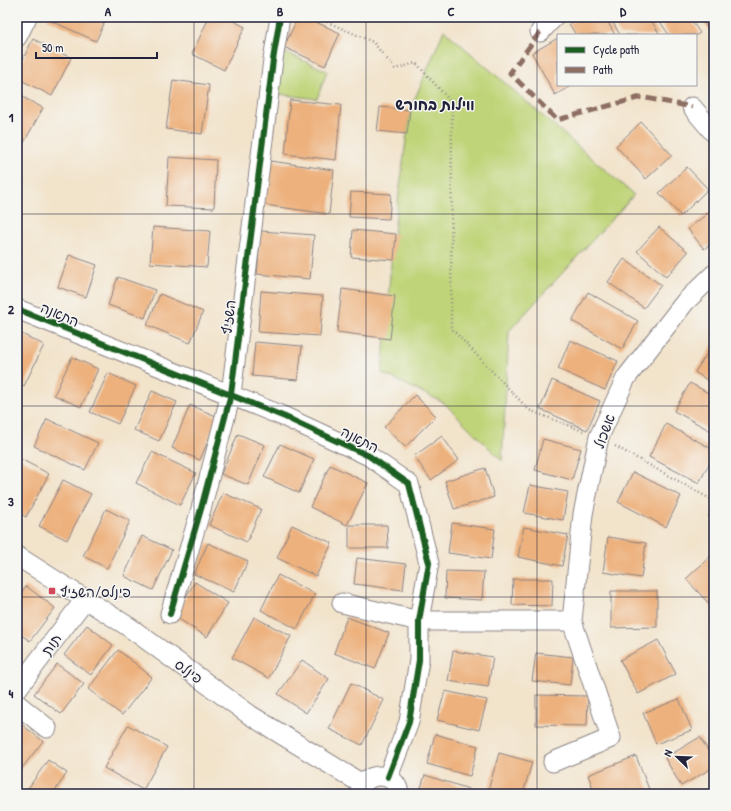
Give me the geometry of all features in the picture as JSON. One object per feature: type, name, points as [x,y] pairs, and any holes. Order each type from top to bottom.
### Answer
[{"type":"street","points":[[17,37],[27,17]]},
{"type":"street","name":"השזיף","points":[[170,614],[201,509],[231,394],[273,60],[280,17]]},
{"type":"street","points":[[540,32],[554,17]]},
{"type":"street","points":[[692,106],[714,133]]},
{"type":"street","name":"אשכול","points":[[553,762],[611,738],[572,621],[583,514],[599,437],[626,378],[684,302],[714,274]]},
{"type":"street","name":"התאנה","points":[[17,309],[231,394],[369,456],[409,484],[429,563],[419,621],[419,660],[409,722],[388,777]]},
{"type":"street","name":"פינלס","points":[[17,556],[86,598],[129,627],[250,715],[361,789]]},
{"type":"street","name":"תות","points":[[17,689],[24,666],[86,598]]},
{"type":"street","points":[[342,603],[419,621],[572,621]]},
{"type":"street","points":[[17,704],[47,728]]},
{"type":"street","points":[[361,789],[371,777],[382,775],[388,777],[397,785],[399,794]]},
{"type":"path","points":[[316,17],[373,42],[395,69],[416,63],[452,103],[451,328],[529,410],[599,437],[714,501]]},
{"type":"green space","points":[[444,30],[634,195],[509,331],[502,461],[444,403],[382,373],[393,239],[410,110]]},
{"type":"green space","points":[[280,50],[327,71],[317,99],[277,94]]},
{"type":"building","points":[[48,17],[107,17],[96,41],[47,19]]},
{"type":"building","points":[[209,17],[234,17],[232,20],[245,27],[224,70],[192,54]]},
{"type":"building","points":[[298,17],[305,17],[340,33],[325,66],[284,47]]},
{"type":"building","points":[[472,17],[481,17],[478,21]]},
{"type":"building","points":[[582,17],[605,17],[614,34],[575,34],[569,24]]},
{"type":"building","points":[[610,17],[649,17],[659,34],[619,34]]},
{"type":"building","points":[[657,17],[689,17],[700,33],[697,35],[668,34]]},
{"type":"building","points":[[699,17],[714,17],[714,36]]},
{"type":"building","points":[[33,39],[71,58],[52,96],[17,78],[17,71]]},
{"type":"building","points":[[557,39],[557,86],[571,86],[555,95],[532,53]]},
{"type":"building","points":[[173,80],[209,85],[202,134],[166,129]]},
{"type":"building","points":[[17,94],[43,108],[22,146],[17,143]]},
{"type":"building","points":[[290,100],[341,105],[336,160],[285,154]]},
{"type":"building","points":[[380,107],[410,110],[407,134],[377,131]]},
{"type":"building","points":[[641,122],[672,155],[646,179],[616,146]]},
{"type":"building","points":[[169,157],[216,160],[214,208],[166,206]]},
{"type":"building","points":[[270,161],[334,170],[329,214],[264,205]]},
{"type":"building","points":[[687,167],[708,189],[681,216],[659,193]]},
{"type":"building","points":[[351,192],[391,194],[389,219],[349,217]]},
{"type":"building","points":[[714,208],[714,241],[704,249],[688,229]]},
{"type":"building","points":[[153,227],[210,231],[207,267],[150,263]]},
{"type":"building","points":[[659,227],[688,252],[666,277],[637,251]]},
{"type":"building","points":[[353,230],[396,234],[394,260],[351,257]]},
{"type":"building","points":[[261,231],[314,235],[310,279],[257,274]]},
{"type":"building","points":[[69,255],[97,265],[86,297],[58,287]]},
{"type":"building","points":[[624,259],[661,285],[644,308],[608,282]]},
{"type":"building","points":[[118,277],[155,290],[145,318],[108,305]]},
{"type":"building","points":[[342,289],[395,296],[390,339],[337,332]]},
{"type":"building","points":[[261,291],[323,296],[320,336],[258,332]]},
{"type":"building","points":[[588,292],[638,321],[622,349],[572,321]]},
{"type":"building","points":[[160,294],[203,312],[190,343],[147,325]]},
{"type":"building","points":[[18,332],[44,345],[24,386],[17,382]]},
{"type":"building","points":[[570,340],[618,361],[605,390],[558,369]]},
{"type":"building","points":[[255,342],[302,346],[298,380],[252,376]]},
{"type":"building","points":[[712,346],[714,347],[714,385],[695,372]]},
{"type":"building","points":[[72,357],[98,369],[81,407],[54,395]]},
{"type":"building","points":[[108,373],[136,386],[118,424],[90,412]]},
{"type":"building","points":[[552,380],[600,401],[587,430],[540,409]]},
{"type":"building","points":[[690,383],[714,396],[713,432],[674,411]]},
{"type":"building","points":[[152,391],[177,402],[159,441],[134,430]]},
{"type":"building","points":[[415,395],[436,416],[405,447],[384,427]]},
{"type":"building","points":[[190,405],[218,417],[200,460],[172,448]]},
{"type":"building","points":[[47,419],[98,443],[85,470],[34,446]]},
{"type":"building","points":[[666,424],[714,450],[714,454],[699,483],[649,457]]},
{"type":"building","points":[[238,434],[265,445],[248,485],[221,474]]},
{"type":"building","points":[[442,436],[459,460],[431,480],[414,456]]},
{"type":"building","points":[[543,439],[581,449],[572,480],[535,470]]},
{"type":"building","points":[[280,444],[314,459],[299,493],[264,477]]},
{"type":"building","points":[[152,452],[196,473],[180,505],[136,483]]},
{"type":"building","points":[[17,457],[49,474],[26,517],[17,512]]},
{"type":"building","points":[[330,465],[368,483],[347,525],[310,507]]},
{"type":"building","points":[[485,468],[494,497],[454,509],[445,481]]},
{"type":"building","points":[[633,472],[681,496],[666,527],[618,502]]},
{"type":"building","points":[[63,480],[91,494],[67,540],[39,526]]},
{"type":"building","points":[[530,485],[568,492],[563,520],[524,513]]},
{"type":"building","points":[[223,493],[261,509],[247,542],[209,525]]},
{"type":"building","points":[[106,509],[130,521],[107,568],[83,556]]},
{"type":"building","points":[[452,523],[495,529],[491,559],[448,553]]},
{"type":"building","points":[[292,525],[332,543],[316,576],[277,558]]},
{"type":"building","points":[[349,525],[387,525],[388,548],[349,548]]},
{"type":"building","points":[[524,527],[568,535],[562,566],[518,557]]},
{"type":"building","points":[[142,536],[172,550],[153,590],[124,576]]},
{"type":"building","points":[[608,537],[646,543],[641,578],[603,572]]},
{"type":"building","points":[[208,543],[248,561],[234,592],[194,574]]},
{"type":"building","points":[[714,553],[714,609],[686,579]]},
{"type":"building","points":[[357,558],[406,564],[403,590],[354,584]]},
{"type":"building","points":[[446,571],[484,572],[482,600],[445,598]]},
{"type":"building","points":[[278,575],[315,594],[297,629],[261,610]]},
{"type":"building","points":[[513,579],[553,579],[552,606],[512,605]]},
{"type":"building","points":[[195,582],[228,603],[207,637],[174,616]]},
{"type":"building","points":[[26,586],[55,608],[30,641],[17,632],[17,598]]},
{"type":"building","points":[[611,591],[657,591],[657,627],[611,628]]},
{"type":"building","points":[[254,617],[291,636],[269,678],[232,658]]},
{"type":"building","points":[[347,617],[389,633],[375,669],[334,653]]},
{"type":"building","points":[[87,625],[113,645],[91,675],[64,655]]},
{"type":"building","points":[[658,640],[676,674],[638,694],[620,660]]},
{"type":"building","points":[[118,650],[152,677],[122,715],[88,689]]},
{"type":"building","points":[[453,651],[493,657],[488,687],[448,681]]},
{"type":"building","points":[[536,653],[573,657],[570,685],[532,681]]},
{"type":"building","points":[[302,660],[329,679],[306,713],[278,694]]},
{"type":"building","points":[[57,664],[84,684],[61,714],[34,694]]},
{"type":"building","points":[[714,675],[714,684],[710,678]]},
{"type":"building","points":[[351,683],[384,700],[362,745],[329,729]]},
{"type":"building","points":[[445,691],[487,700],[479,730],[437,720]]},
{"type":"building","points":[[536,695],[588,696],[587,726],[536,725]]},
{"type":"building","points":[[679,699],[692,730],[656,744],[643,713]]},
{"type":"building","points":[[17,721],[43,741],[19,772],[17,771]]},
{"type":"building","points":[[128,725],[167,747],[143,790],[104,768]]},
{"type":"building","points":[[435,734],[478,746],[470,776],[427,764]]},
{"type":"building","points":[[700,737],[714,761],[714,767],[681,786],[665,758]]},
{"type":"building","points":[[499,753],[532,762],[523,794],[487,794]]},
{"type":"building","points":[[636,756],[650,792],[644,794],[595,794],[588,775]]},
{"type":"building","points":[[48,760],[67,773],[53,794],[24,794]]},
{"type":"building","points":[[425,775],[469,789],[468,794],[419,794]]},
{"type":"marked path","points":[[540,32],[510,73],[557,120],[641,97],[692,107]]},
{"type":"marked path","points":[[714,509],[711,516],[714,519]]},
{"type":"cycle path","points":[[170,614],[201,509],[231,394],[273,60],[280,17]]},
{"type":"cycle path","points":[[17,309],[285,417],[369,456],[409,484],[429,563],[419,621],[419,660],[409,722],[388,777]]},
{"type":"place","name":"פינלס/השזיף","points":[[52,591]]},
{"type":"district","name":"ווילות בחורש","points":[[435,104]]}]
